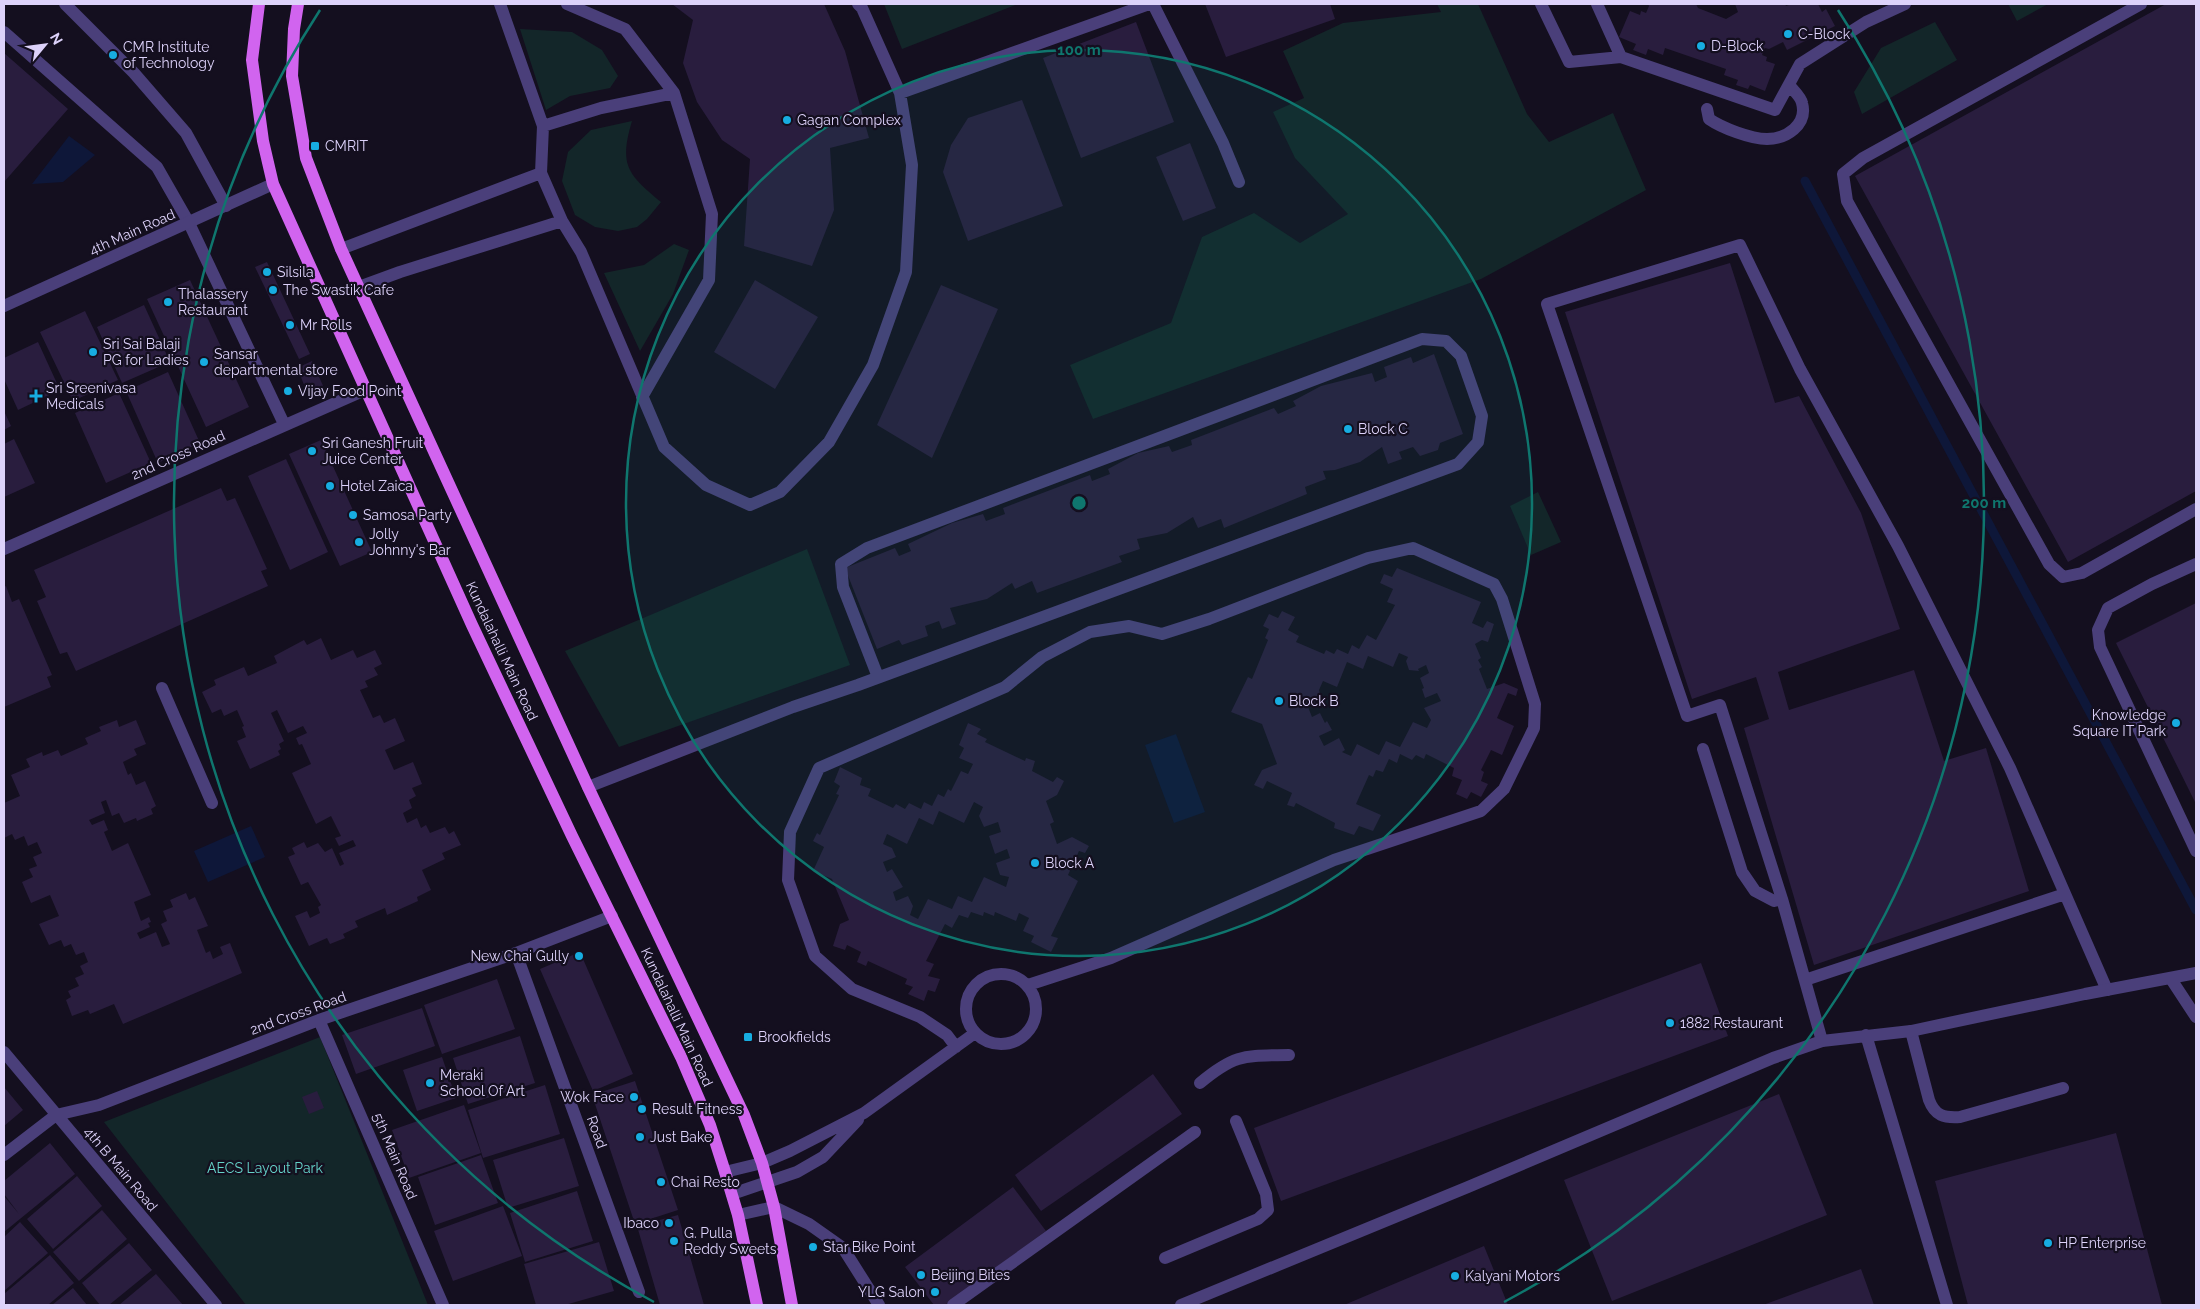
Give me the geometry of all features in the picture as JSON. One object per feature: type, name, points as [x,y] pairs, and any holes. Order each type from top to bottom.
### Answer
[{"type":"main road","name":"Kundalahalli Main Road","points":[[259,4],[252,60],[263,141],[273,184],[472,625],[682,1057],[710,1125],[732,1194],[757,1305]]},
{"type":"main road","name":"Kundalahalli Main Road","points":[[298,4],[294,29],[292,76],[306,158],[341,249],[588,787],[744,1115],[768,1183],[792,1305]]},
{"type":"street","points":[[65,4],[134,74],[186,133],[226,206]]},
{"type":"street","points":[[500,4],[543,126],[541,173],[562,221],[582,252],[664,447],[706,485],[750,506],[780,492],[829,442],[873,365],[906,272],[912,165],[900,93],[858,4]]},
{"type":"street","points":[[567,4],[625,29],[674,93],[712,214],[710,280],[642,397]]},
{"type":"street","points":[[900,93],[1149,4]]},
{"type":"street","points":[[1153,4],[1222,143],[1239,182]]},
{"type":"street","points":[[1541,4],[1569,62],[1621,57],[1775,110],[1800,64],[1866,22],[1905,4]]},
{"type":"street","points":[[1597,4],[1621,57]]},
{"type":"street","points":[[2141,4],[1863,158],[1843,174],[1847,201],[2048,564],[2064,577],[2082,573],[2196,509]]},
{"type":"street","points":[[4,32],[157,168],[189,223],[284,424]]},
{"type":"street","points":[[1707,108],[1709,119],[1720,127],[1766,139],[1781,138],[1797,128],[1802,115],[1802,102],[1789,84]]},
{"type":"street","points":[[543,126],[601,108],[674,93]]},
{"type":"street","points":[[341,249],[541,173]]},
{"type":"street","name":"4th Main Road","points":[[4,306],[273,184]]},
{"type":"street","points":[[359,287],[400,272],[562,221]]},
{"type":"street","points":[[1822,1041],[1782,899],[1720,705],[1687,716],[1547,304],[1740,245],[1800,369],[1898,546],[2010,768],[2107,990]]},
{"type":"street","points":[[588,787],[878,677],[1458,464],[1478,442],[1482,416],[1461,356],[1446,341],[1422,339],[867,548],[841,564],[843,587],[878,677]]},
{"type":"street","name":"2nd Cross Road","points":[[4,549],[284,424],[365,390]]},
{"type":"street","points":[[956,1047],[948,1035],[920,1017],[852,989],[816,956],[788,880],[790,832],[819,768],[1006,687],[1042,657],[1090,632],[1129,626],[1162,634],[1209,619],[1368,558],[1413,548],[1494,584],[1502,599],[1535,704],[1534,728],[1504,789],[1481,811],[1334,860],[1111,958],[1028,985]]},
{"type":"street","points":[[2196,564],[2152,584],[2108,608],[2098,630],[2100,647],[2196,851]]},
{"type":"street","points":[[162,688],[212,802]]},
{"type":"street","points":[[1703,749],[1742,872],[1755,891],[1774,901],[1782,899]]},
{"type":"street","points":[[1805,980],[2065,894]]},
{"type":"street","name":"2nd Cross Road","points":[[4,1156],[56,1115],[99,1105],[320,1020],[516,953],[612,916]]},
{"type":"street","name":"Road","points":[[516,953],[639,1292]]},
{"type":"street","points":[[1181,1305],[1468,1187],[1773,1058],[1822,1041],[1911,1031],[2196,973]]},
{"type":"street","points":[[994,974],[1012,975],[1028,985],[1036,1005],[1032,1027],[1016,1041],[995,1044],[975,1033],[966,1016],[967,998],[977,982],[994,974]]},
{"type":"street","points":[[2171,979],[2196,1018]]},
{"type":"street","name":"5th Main Road","points":[[320,1020],[443,1305]]},
{"type":"street","points":[[1911,1031],[1928,1100],[1933,1110],[1939,1116],[1947,1118],[1960,1117],[2063,1088]]},
{"type":"street","points":[[725,1172],[762,1162],[790,1151],[864,1113],[975,1033]]},
{"type":"street","points":[[1866,1035],[1947,1305]]},
{"type":"street","name":"4th B Main Road","points":[[4,1052],[216,1305]]},
{"type":"street","points":[[1200,1083],[1228,1062],[1243,1056],[1289,1055]]},
{"type":"street","points":[[732,1194],[797,1172],[823,1157],[864,1113]]},
{"type":"street","points":[[1166,1258],[1258,1219],[1268,1210],[1266,1194],[1236,1121]]},
{"type":"street","points":[[953,1305],[1196,1132]]},
{"type":"street","points":[[738,1215],[774,1207],[809,1224],[843,1248],[879,1305]]},
{"type":"green space","points":[[884,4],[1018,4],[902,49]]},
{"type":"green space","points":[[1437,4],[1478,4],[1527,114],[1549,142],[1613,113],[1646,190],[1481,279],[1093,419],[1070,365],[1171,323],[1202,237],[1254,213],[1300,243],[1348,214],[1295,158],[1273,112],[1304,98],[1283,51],[1343,23],[1441,12]]},
{"type":"green space","points":[[2008,4],[2048,4],[2017,21]]},
{"type":"green space","points":[[1935,22],[1957,60],[1862,114],[1854,92],[1881,48]]},
{"type":"green space","points":[[520,29],[572,32],[602,50],[618,76],[610,88],[570,96],[546,110]]},
{"type":"green space","points":[[632,121],[626,148],[626,159],[629,168],[640,184],[661,202],[647,219],[637,227],[618,231],[595,227],[575,215],[562,181],[568,152],[591,130]]},
{"type":"green space","points":[[674,244],[689,250],[673,294],[640,351],[604,273],[644,265]]},
{"type":"green space","points":[[1538,492],[1561,542],[1531,555],[1510,506]]},
{"type":"green space","points":[[807,549],[850,665],[619,747],[565,651]]},
{"type":"green space","name":"AECS Layout Park","points":[[320,1037],[428,1305],[246,1305],[104,1122]]},
{"type":"water","points":[[69,136],[95,155],[63,182],[32,184]]},
{"type":"water","points":[[1176,734],[1205,812],[1174,823],[1145,745]]},
{"type":"water","points":[[251,826],[265,857],[208,882],[194,851]]},
{"type":"building","name":"Gagan Complex","points":[[672,4],[824,4],[845,51],[869,138],[830,148],[834,210],[812,266],[744,246],[750,159],[722,140],[697,102],[683,63],[693,20]]},
{"type":"building","points":[[1205,4],[1330,4],[1335,19],[1226,57]]},
{"type":"building","name":"D-Block","points":[[1648,4],[1696,4],[1698,8],[1726,19],[1738,12],[1735,4],[1785,4],[1786,6],[1792,4],[1818,4],[1822,12],[1826,9],[1835,26],[1787,50],[1783,42],[1769,49],[1765,48],[1762,55],[1767,57],[1766,61],[1775,64],[1765,91],[1750,85],[1748,89],[1736,85],[1738,80],[1724,75],[1726,69],[1665,48],[1663,55],[1648,49],[1646,55],[1633,50],[1636,44],[1619,37],[1630,11],[1640,15],[1641,11],[1646,13]]},
{"type":"building","points":[[2166,4],[2196,4],[2196,491],[2068,562],[1855,176]]},
{"type":"building","points":[[1136,22],[1174,122],[1081,158],[1043,58]]},
{"type":"building","points":[[4,53],[68,109],[4,182]]},
{"type":"building","points":[[1022,100],[1063,206],[968,241],[943,172],[951,145],[968,118]]},
{"type":"building","points":[[1190,143],[1216,208],[1183,221],[1156,157]]},
{"type":"building","points":[[267,262],[310,354],[299,359],[255,267]]},
{"type":"building","points":[[1730,263],[1775,403],[1799,396],[1861,513],[1900,629],[1778,672],[1789,710],[1914,670],[1944,761],[1986,748],[2029,891],[1814,965],[1744,728],[1769,719],[1756,677],[1692,699],[1565,312]]},
{"type":"building","points":[[190,280],[249,407],[206,427],[147,299]]},
{"type":"building","points":[[755,280],[818,317],[775,389],[714,352]]},
{"type":"building","points":[[941,285],[998,309],[932,458],[877,425]]},
{"type":"building","points":[[144,305],[170,362],[122,383],[97,327]]},
{"type":"building","points":[[85,311],[118,380],[73,401],[40,332]]},
{"type":"building","points":[[38,342],[60,390],[18,410],[4,379],[4,358]]},
{"type":"building","points":[[1434,354],[1463,434],[1440,443],[1438,450],[1420,456],[1413,447],[1399,452],[1402,459],[1388,464],[1382,447],[1360,462],[1335,470],[1323,471],[1326,479],[1305,487],[1307,494],[1224,528],[1221,519],[1198,528],[1193,517],[1167,533],[1137,539],[1140,549],[1119,556],[1122,562],[1037,593],[1032,581],[1015,589],[1012,583],[987,599],[950,608],[956,624],[942,629],[939,621],[925,626],[928,636],[902,645],[899,640],[877,649],[845,568],[895,548],[899,556],[911,551],[908,544],[952,523],[983,514],[986,521],[1005,514],[1003,508],[1090,475],[1092,481],[1110,474],[1108,469],[1138,453],[1169,446],[1172,452],[1192,445],[1191,440],[1274,408],[1278,414],[1296,406],[1293,401],[1321,386],[1372,373],[1375,382],[1387,377],[1384,367],[1411,357],[1413,363]]},
{"type":"building","points":[[312,361],[324,388],[308,394],[297,368]]},
{"type":"building","points":[[168,372],[200,443],[158,463],[126,391]]},
{"type":"building","points":[[119,393],[151,463],[106,483],[75,413]]},
{"type":"building","points":[[4,411],[11,426],[4,430]]},
{"type":"building","points":[[14,439],[35,483],[4,497],[4,444]]},
{"type":"building","points":[[321,440],[372,552],[340,566],[289,454]]},
{"type":"building","points":[[286,459],[328,552],[290,570],[248,476]]},
{"type":"building","points":[[221,488],[227,501],[235,498],[267,569],[261,571],[268,586],[76,671],[67,652],[60,654],[37,601],[46,597],[34,570]]},
{"type":"building","name":"Block B","points":[[1397,568],[1481,602],[1472,623],[1483,628],[1487,621],[1494,624],[1488,642],[1482,640],[1475,644],[1481,658],[1478,660],[1482,667],[1479,669],[1487,689],[1504,683],[1518,689],[1516,696],[1508,693],[1497,718],[1514,726],[1502,755],[1491,750],[1481,770],[1484,772],[1481,781],[1488,784],[1481,797],[1471,792],[1467,799],[1456,794],[1462,780],[1452,776],[1454,768],[1426,754],[1424,759],[1416,755],[1412,760],[1400,754],[1397,763],[1389,759],[1383,772],[1376,770],[1373,777],[1369,775],[1356,804],[1381,815],[1373,831],[1359,826],[1354,835],[1334,828],[1335,823],[1296,803],[1294,807],[1287,805],[1292,793],[1267,781],[1263,789],[1254,785],[1262,770],[1277,764],[1262,724],[1231,712],[1248,677],[1252,679],[1268,640],[1265,638],[1269,629],[1263,626],[1269,614],[1278,618],[1282,611],[1295,617],[1288,630],[1299,636],[1296,642],[1324,654],[1326,650],[1334,654],[1337,649],[1348,654],[1352,645],[1359,649],[1367,635],[1376,640],[1395,605],[1387,602],[1393,589],[1380,583],[1384,574],[1392,577]],"holes":[[[1399,653],[1408,657],[1406,661],[1409,670],[1419,671],[1418,669],[1426,665],[1429,673],[1420,678],[1425,698],[1437,693],[1441,701],[1424,708],[1431,720],[1427,728],[1413,722],[1400,747],[1386,741],[1379,755],[1357,744],[1351,756],[1342,752],[1345,750],[1339,738],[1324,746],[1319,736],[1332,730],[1327,721],[1325,723],[1320,713],[1312,717],[1308,707],[1322,701],[1319,690],[1323,681],[1337,687],[1347,662],[1363,669],[1368,656],[1393,667]]]},
{"type":"building","points":[[6,586],[12,602],[19,599],[52,675],[47,677],[51,687],[4,707],[4,587]]},
{"type":"building","name":"Knowledge Square IT Park","points":[[2196,603],[2196,804],[2116,643]]},
{"type":"building","points":[[321,638],[331,660],[353,650],[357,658],[375,650],[382,664],[374,668],[378,675],[365,681],[368,687],[360,690],[373,718],[380,715],[384,723],[395,718],[405,741],[385,750],[394,770],[413,762],[422,784],[412,788],[416,796],[409,800],[412,808],[403,813],[407,823],[417,818],[421,828],[426,825],[430,833],[445,827],[449,834],[454,831],[461,845],[442,853],[445,859],[422,870],[431,890],[417,897],[418,901],[387,915],[385,908],[355,921],[358,927],[343,934],[345,938],[330,944],[327,938],[309,946],[295,916],[307,911],[310,918],[320,913],[318,907],[321,905],[308,882],[301,885],[288,857],[295,854],[292,848],[304,842],[307,848],[318,843],[325,852],[332,848],[340,866],[344,864],[339,853],[356,846],[353,840],[339,846],[335,838],[341,836],[331,816],[316,824],[292,773],[311,764],[302,744],[299,745],[296,738],[307,733],[303,726],[288,733],[277,710],[271,713],[284,741],[279,744],[281,749],[278,751],[280,755],[250,769],[237,741],[246,737],[242,727],[244,726],[237,710],[224,716],[221,709],[212,713],[202,692],[216,685],[214,680],[244,667],[248,676],[277,663],[274,656],[304,640],[307,645]]},
{"type":"building","points":[[117,720],[119,727],[136,720],[146,744],[134,749],[137,755],[123,762],[128,775],[131,773],[136,785],[145,781],[156,806],[151,809],[153,814],[137,821],[136,818],[124,823],[119,813],[112,816],[106,800],[101,802],[105,813],[89,820],[92,825],[104,820],[108,830],[104,832],[112,851],[128,843],[151,895],[134,902],[141,921],[149,917],[151,922],[148,923],[150,927],[137,933],[140,939],[156,932],[162,947],[170,944],[161,924],[167,921],[163,911],[173,907],[170,900],[186,893],[189,900],[195,897],[208,926],[197,930],[206,953],[210,951],[213,959],[223,954],[220,947],[230,943],[242,973],[123,1024],[114,1004],[90,1014],[88,1010],[72,1016],[66,1000],[71,997],[68,991],[79,986],[75,978],[84,974],[80,966],[88,962],[84,952],[76,955],[71,944],[64,947],[61,940],[49,945],[39,924],[59,916],[50,895],[31,903],[22,882],[33,877],[29,869],[37,866],[33,857],[42,853],[37,842],[28,846],[24,836],[15,840],[12,834],[4,838],[4,803],[20,796],[11,775],[30,767],[26,759],[42,752],[43,756],[58,750],[61,756],[88,744],[85,738],[101,731],[99,727]]},
{"type":"building","name":"Block A","points":[[968,723],[981,729],[977,734],[987,739],[985,742],[1025,761],[1026,758],[1035,761],[1032,771],[1053,782],[1057,777],[1064,781],[1057,795],[1046,801],[1054,822],[1050,824],[1057,844],[1072,837],[1089,846],[1085,853],[1079,851],[1068,875],[1078,881],[1051,936],[1058,938],[1051,952],[1031,942],[1034,936],[1023,931],[1029,918],[1019,913],[1016,921],[995,912],[994,916],[984,912],[983,916],[971,912],[968,918],[959,915],[952,928],[945,924],[926,961],[934,964],[928,976],[940,979],[935,992],[928,990],[924,1001],[908,994],[913,987],[905,984],[907,979],[868,961],[866,966],[857,962],[861,952],[847,945],[845,950],[833,946],[840,924],[849,920],[832,879],[813,871],[824,847],[813,841],[817,833],[820,835],[839,795],[836,794],[840,786],[834,782],[840,767],[862,778],[860,785],[871,789],[868,796],[893,808],[896,804],[905,809],[909,803],[921,809],[924,802],[932,806],[938,794],[944,797],[948,789],[951,791],[961,771],[968,774],[973,764],[959,758],[964,748],[959,745]],"holes":[[[974,802],[983,807],[979,816],[984,827],[998,822],[1001,832],[989,836],[995,854],[1007,849],[1010,858],[996,863],[1000,875],[1009,877],[1006,887],[984,877],[972,902],[958,896],[952,909],[928,899],[918,919],[910,915],[913,906],[908,896],[896,901],[893,892],[903,887],[892,869],[887,872],[883,862],[896,857],[892,848],[883,844],[887,834],[907,844],[919,818],[933,825],[939,811],[964,823]]]},
{"type":"building","points":[[580,952],[633,1074],[593,1091],[540,969]]},
{"type":"building","points":[[1701,963],[1728,1036],[1281,1201],[1254,1128]]},
{"type":"building","points":[[497,979],[515,1029],[442,1054],[424,1005]]},
{"type":"building","points":[[422,1008],[435,1046],[356,1074],[342,1035]]},
{"type":"building","points":[[520,1036],[535,1083],[468,1104],[453,1058]]},
{"type":"building","points":[[442,1057],[456,1098],[417,1111],[403,1070]]},
{"type":"building","points":[[1153,1074],[1182,1114],[1041,1211],[1015,1175]]},
{"type":"building","points":[[635,1081],[678,1210],[635,1224],[592,1095]]},
{"type":"building","points":[[545,1085],[560,1134],[483,1158],[468,1110]]},
{"type":"building","points":[[4,1087],[23,1110],[4,1126]]},
{"type":"building","points":[[317,1091],[324,1108],[309,1114],[302,1097]]},
{"type":"building","points":[[1779,1094],[1827,1215],[1612,1301],[1564,1180]]},
{"type":"building","points":[[464,1105],[481,1153],[409,1178],[392,1130]]},
{"type":"building","name":"HP Enterprise","points":[[2116,1133],[2162,1305],[1968,1305],[1935,1181]]},
{"type":"building","points":[[564,1138],[579,1186],[508,1208],[493,1160]]},
{"type":"building","points":[[50,1143],[75,1174],[4,1232],[4,1196],[19,1214],[4,1194],[4,1181]]},
{"type":"building","points":[[481,1155],[498,1203],[435,1225],[418,1177]]},
{"type":"building","points":[[77,1176],[102,1206],[53,1249],[27,1219]]},
{"type":"building","points":[[1013,1187],[1046,1231],[945,1305],[934,1305],[905,1267]]},
{"type":"building","points":[[577,1191],[593,1241],[525,1262],[510,1213]]},
{"type":"building","points":[[503,1206],[522,1256],[453,1281],[434,1231]]},
{"type":"building","points":[[102,1210],[127,1239],[79,1281],[53,1252]]},
{"type":"building","points":[[678,1215],[704,1305],[660,1305],[637,1226]]},
{"type":"building","points":[[20,1222],[48,1253],[4,1291],[4,1237]]},
{"type":"building","points":[[599,1242],[614,1291],[565,1305],[536,1305],[524,1264]]},
{"type":"building","points":[[129,1243],[152,1270],[109,1305],[100,1305],[82,1283]]},
{"type":"building","name":"Kalyani Motors","points":[[1484,1246],[1508,1305],[1344,1305]]},
{"type":"building","points":[[50,1255],[74,1283],[48,1305],[7,1305],[4,1301],[4,1294]]},
{"type":"building","points":[[1861,1269],[1874,1305],[1763,1305]]},
{"type":"building","points":[[156,1274],[183,1305],[119,1305]]},
{"type":"building","points":[[73,1288],[87,1305],[52,1305]]},
{"type":"waterway","points":[[1805,181],[2196,910]]},
{"type":"place","name":"C-Block","points":[[1788,34]]},
{"type":"place","name":"D-Block","points":[[1701,46]]},
{"type":"place","name":"CMR Institute of Technology","points":[[113,55]]},
{"type":"place","name":"Gagan Complex","points":[[787,120]]},
{"type":"place","name":"CMRIT","points":[[315,146]]},
{"type":"place","name":"Silsila","points":[[267,272]]},
{"type":"place","name":"The Swastik Cafe","points":[[273,290]]},
{"type":"place","name":"Thalassery Restaurant","points":[[168,302]]},
{"type":"place","name":"Mr Rolls","points":[[290,325]]},
{"type":"place","name":"Sri Sai Balaji PG for Ladies","points":[[93,352]]},
{"type":"place","name":"Sansar departmental store","points":[[204,362]]},
{"type":"place","name":"Vijay Food Point","points":[[288,391]]},
{"type":"place","name":"Sri Sreenivasa Medicals","points":[[36,396]]},
{"type":"place","name":"Block C","points":[[1348,429]]},
{"type":"place","name":"Sri Ganesh Fruit Juice Center","points":[[312,451]]},
{"type":"place","name":"Hotel Zaica","points":[[330,486]]},
{"type":"place","name":"Samosa Party","points":[[353,515]]},
{"type":"place","name":"Jolly Johnny's Bar","points":[[359,542]]},
{"type":"place","name":"Block B","points":[[1279,701]]},
{"type":"place","name":"Knowledge Square IT Park","points":[[2176,723]]},
{"type":"place","name":"Block A","points":[[1035,863]]},
{"type":"place","name":"New Chai Gully","points":[[579,956]]},
{"type":"place","name":"1882 Restaurant","points":[[1670,1023]]},
{"type":"place","name":"Brookfields","points":[[748,1037]]},
{"type":"place","name":"Meraki School Of Art","points":[[430,1083]]},
{"type":"place","name":"Wok Face","points":[[634,1097]]},
{"type":"place","name":"Result Fitness","points":[[642,1109]]},
{"type":"place","name":"Just Bake","points":[[640,1137]]},
{"type":"place","name":"Chai Resto","points":[[661,1182]]},
{"type":"place","name":"Ibaco","points":[[669,1223]]},
{"type":"place","name":"G. Pulla Reddy Sweets","points":[[674,1241]]},
{"type":"place","name":"HP Enterprise","points":[[2048,1243]]},
{"type":"place","name":"Star Bike Point","points":[[813,1247]]},
{"type":"place","name":"Beijing Bites","points":[[921,1275]]},
{"type":"place","name":"Kalyani Motors","points":[[1455,1276]]},
{"type":"place","name":"YLG Salon","points":[[935,1292]]}]
